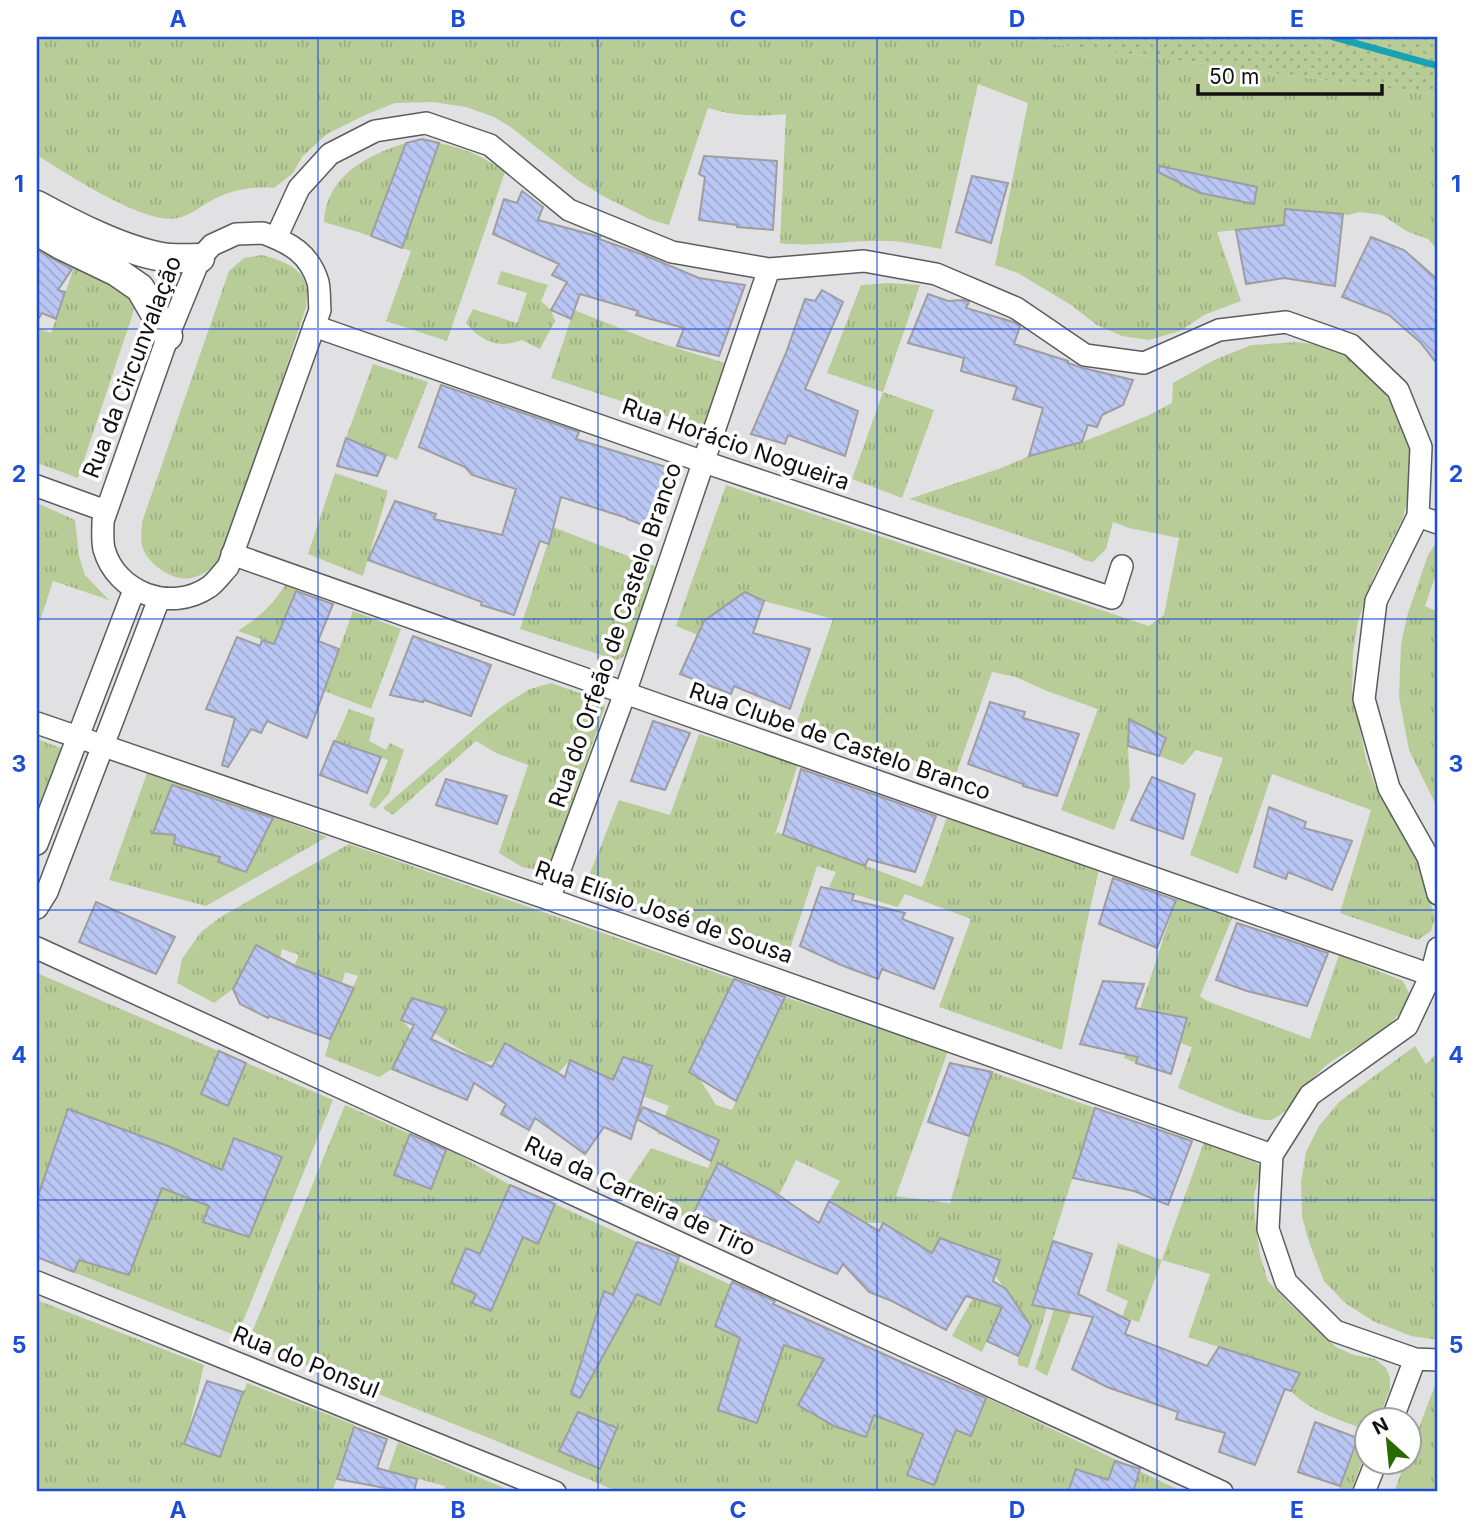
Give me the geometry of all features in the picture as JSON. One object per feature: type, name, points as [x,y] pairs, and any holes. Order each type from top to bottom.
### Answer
[{"type":"main road","points":[[37,205],[131,249],[163,257],[200,258]]},
{"type":"main road","points":[[37,231],[117,272],[140,288],[168,336]]},
{"type":"street","points":[[276,238],[299,188],[330,154],[374,131],[426,123],[490,145],[569,210],[672,252],[769,269],[864,261],[936,274],[1016,308],[1084,355],[1144,363],[1219,330],[1286,322],[1351,345],[1398,390],[1421,447],[1418,516],[1376,601],[1363,699],[1389,788],[1428,858],[1438,894]]},
{"type":"street","name":"Rua da Circunvalação","points":[[263,233],[276,238],[288,242],[307,260],[318,284],[320,310],[228,567],[210,586],[186,598],[159,599],[134,590],[115,572],[104,548],[103,522],[168,336],[200,258],[212,245],[236,234],[263,233]]},
{"type":"street","name":"Rua do Orfeão de Castelo Branco","points":[[550,899],[625,693],[769,269]]},
{"type":"street","name":"Rua Horácio Nogueira","points":[[314,326],[704,462],[1112,598],[1122,566]]},
{"type":"street","points":[[37,486],[106,511]]},
{"type":"street","points":[[1418,516],[1438,523]]},
{"type":"street","name":"Rua Clube de Castelo Branco","points":[[232,554],[1431,975]]},
{"type":"street","points":[[37,844],[134,590]]},
{"type":"street","points":[[37,908],[47,892],[159,599]]},
{"type":"street","name":"Rua Elísio José de Sousa","points":[[37,723],[550,899],[1272,1155]]},
{"type":"street","name":"Rua da Carreira de Tiro","points":[[37,948],[1222,1492]]},
{"type":"street","points":[[1438,948],[1431,975],[1407,1026],[1310,1095],[1272,1155],[1268,1229],[1286,1282],[1335,1331],[1415,1359],[1438,1360]]},
{"type":"street","name":"Rua do Ponsul","points":[[37,1282],[555,1492]]},
{"type":"street","points":[[1397,1406],[1415,1359]]},
{"type":"green space","points":[[37,37],[1000,37],[1438,95],[1438,250],[1428,239],[1408,232],[1382,215],[1285,209],[1284,225],[1217,232],[1241,301],[1204,315],[1180,331],[1149,340],[1122,336],[1097,325],[1071,305],[1018,273],[995,265],[1028,103],[978,84],[941,249],[883,241],[780,243],[786,114],[747,115],[708,108],[669,225],[651,220],[603,196],[494,117],[466,107],[433,102],[395,103],[327,134],[302,157],[293,173],[274,188],[248,188],[231,192],[186,216],[164,218],[146,214],[106,196],[37,155]]},
{"type":"green space","points":[[1000,37],[1438,37],[1438,95]]},
{"type":"green space","points":[[406,143],[371,236],[324,222],[326,206],[332,192],[351,170],[377,154]]},
{"type":"green space","points":[[439,143],[474,154],[505,172],[447,341],[386,321],[411,251],[402,248]]},
{"type":"green space","points":[[262,255],[283,262],[301,275],[307,289],[306,307],[224,557],[201,575],[178,578],[157,567],[146,555],[142,543],[142,522],[229,271],[244,258]]},
{"type":"green space","points":[[75,265],[115,285],[135,307],[78,478],[37,463],[37,328],[51,333]]},
{"type":"green space","points":[[501,271],[548,285],[541,301],[551,310],[555,321],[540,349],[522,340],[506,344],[491,342],[478,335],[466,323],[473,309],[517,323],[527,293],[497,284]]},
{"type":"green space","points":[[861,285],[920,285],[883,392],[827,373]]},
{"type":"green space","points":[[574,310],[650,340],[725,363],[703,428],[551,378]]},
{"type":"green space","points":[[1297,342],[1326,346],[1346,356],[1368,373],[1391,401],[1411,443],[1412,482],[1403,518],[1373,578],[1358,621],[1353,653],[1352,690],[1366,759],[1375,785],[1412,850],[1435,918],[1431,931],[1418,940],[1340,913],[1371,810],[1272,774],[1238,874],[1190,855],[1223,758],[1196,750],[1183,765],[1159,756],[1166,738],[1129,719],[1130,787],[1114,830],[1061,810],[1098,709],[1016,677],[992,672],[956,774],[797,722],[833,619],[764,601],[745,592],[698,635],[676,626],[726,485],[1149,626],[1164,615],[1179,538],[1113,522],[1106,549],[1093,562],[909,499],[1029,456],[1082,442],[1147,416],[1172,403],[1173,383],[1214,360],[1251,345]]},
{"type":"green space","points":[[373,364],[428,382],[397,460],[346,438]]},
{"type":"green space","points":[[883,392],[934,410],[902,498],[852,479]]},
{"type":"green space","points":[[335,473],[388,491],[363,576],[308,554]]},
{"type":"green space","points":[[37,503],[75,520],[79,556],[85,575],[109,600],[53,581],[37,630]]},
{"type":"green space","points":[[553,527],[656,567],[629,647],[623,657],[617,660],[520,629]]},
{"type":"green space","points":[[1438,540],[1438,568],[1425,606],[1438,612],[1438,809],[1409,750],[1399,697],[1401,645],[1407,616],[1428,555]]},
{"type":"green space","points":[[285,585],[298,586],[274,644],[238,631],[264,611]]},
{"type":"green space","points":[[353,611],[401,629],[371,709],[324,691]]},
{"type":"green space","points":[[551,683],[602,701],[605,707],[548,872],[522,867],[499,853],[528,765],[496,753],[476,741],[393,815],[383,808],[507,703],[530,689]]},
{"type":"green space","points":[[349,709],[375,718],[369,741],[386,750],[390,743],[404,750],[389,794],[375,809],[369,805],[388,760],[335,741]]},
{"type":"green space","points":[[699,734],[798,764],[774,838],[777,832],[922,887],[947,817],[1099,870],[1062,1050],[939,1007],[971,919],[905,894],[898,907],[829,887],[836,872],[817,866],[788,955],[591,886],[588,878],[619,800],[670,815]]},
{"type":"green space","points":[[37,739],[61,748],[37,811]]},
{"type":"green space","points":[[147,773],[158,774],[327,837],[206,906],[109,880]]},
{"type":"green space","points":[[349,844],[734,979],[689,1072],[699,1078],[716,1105],[732,1110],[785,997],[948,1051],[896,1196],[950,1203],[969,1136],[992,1072],[1095,1108],[1032,1305],[1047,1308],[1028,1368],[1018,1365],[1018,1356],[1031,1326],[995,1275],[1000,1260],[941,1238],[932,1253],[883,1223],[865,1223],[829,1201],[840,1181],[796,1160],[779,1195],[718,1164],[694,1212],[687,1218],[626,1185],[651,1148],[708,1168],[719,1141],[675,1121],[666,1136],[657,1134],[669,1106],[643,1096],[651,1066],[623,1057],[613,1080],[570,1060],[552,1080],[527,1069],[532,1058],[505,1043],[496,1060],[482,1063],[434,1033],[446,1009],[413,998],[401,1019],[411,1030],[392,1069],[379,1077],[325,1056],[358,976],[345,972],[342,984],[291,973],[299,955],[282,949],[280,958],[256,945],[233,989],[214,1003],[177,983],[182,959],[201,932],[222,916]]},
{"type":"green space","points":[[1177,897],[1232,918],[1200,996],[1207,1001],[1310,1039],[1339,955],[1403,981],[1412,999],[1398,1016],[1381,1030],[1323,1068],[1284,1112],[1270,1120],[1239,1113],[1178,1088],[1192,1047],[1180,1043],[1187,1018],[1155,1012],[1136,1063],[1124,1058]]},
{"type":"green space","points":[[37,973],[333,1100],[237,1336],[37,1258]]},
{"type":"green space","points":[[1415,1046],[1426,1064],[1438,1052],[1438,1340],[1411,1336],[1373,1321],[1345,1303],[1324,1281],[1302,1217],[1301,1182],[1306,1152],[1319,1126],[1339,1102]]},
{"type":"green space","points":[[345,1105],[452,1151],[510,1185],[903,1364],[986,1397],[1183,1492],[619,1492],[248,1342]]},
{"type":"green space","points":[[1204,1142],[1257,1163],[1261,1170],[1254,1194],[1255,1219],[1260,1255],[1268,1281],[1336,1347],[1354,1355],[1375,1359],[1386,1368],[1390,1389],[1383,1406],[1352,1406],[1352,1425],[1324,1414],[1298,1398],[1291,1391],[1299,1373],[1188,1337],[1210,1274],[1162,1260]]},
{"type":"green space","points":[[1118,1243],[1162,1260],[1139,1322],[1122,1317],[1128,1301],[1106,1291]]},
{"type":"green space","points":[[973,1298],[1002,1307],[982,1352],[952,1336]]},
{"type":"green space","points":[[37,1300],[204,1365],[185,1444],[220,1457],[247,1383],[355,1425],[332,1492],[37,1492]]},
{"type":"green space","points":[[1054,1309],[1071,1313],[1047,1376],[1035,1369]]},
{"type":"green space","points":[[1438,1377],[1438,1492],[1394,1492],[1400,1476],[1422,1476],[1422,1419]]},
{"type":"green space","points":[[398,1442],[513,1492],[444,1492],[445,1486],[388,1471]]},
{"type":"green space","points":[[1352,1457],[1352,1476],[1357,1476],[1351,1492],[1338,1492]]},
{"type":"building","points":[[422,139],[439,143],[402,248],[371,236],[406,143]]},
{"type":"building","points":[[704,156],[777,161],[773,230],[699,220],[705,177],[699,174]]},
{"type":"building","points":[[1160,166],[1257,187],[1254,204],[1200,193],[1158,172]]},
{"type":"building","points":[[972,176],[1008,183],[991,243],[956,232]]},
{"type":"building","points":[[522,191],[543,207],[538,220],[600,237],[599,239],[699,278],[745,285],[719,356],[677,346],[684,328],[636,315],[638,311],[580,294],[571,319],[551,310],[567,282],[552,275],[559,264],[493,234],[504,199],[517,203]]},
{"type":"building","points":[[1285,209],[1343,214],[1335,286],[1284,278],[1246,284],[1236,230],[1284,225]]},
{"type":"building","points":[[1371,237],[1404,250],[1438,280],[1438,365],[1420,342],[1389,315],[1342,297]]},
{"type":"building","points":[[37,250],[72,269],[58,290],[65,292],[56,319],[42,313],[37,321]]},
{"type":"building","points":[[822,290],[843,302],[805,389],[858,411],[845,456],[788,435],[785,444],[751,434],[786,353],[805,299],[815,301]]},
{"type":"building","points":[[928,294],[948,301],[964,300],[969,302],[966,308],[1020,326],[1014,344],[1083,368],[1133,380],[1123,405],[1102,415],[1097,427],[1088,425],[1082,442],[1029,456],[1043,408],[1013,399],[1017,387],[961,371],[964,358],[908,343]]},
{"type":"building","points":[[441,385],[579,432],[576,439],[679,471],[659,531],[561,497],[549,544],[540,541],[514,615],[481,605],[482,602],[368,560],[395,501],[436,514],[434,519],[502,535],[516,489],[472,475],[465,467],[419,447]]},
{"type":"building","points":[[346,438],[386,455],[377,476],[337,466]]},
{"type":"building","points":[[296,591],[333,604],[318,641],[339,649],[307,738],[267,721],[261,733],[251,729],[228,767],[222,765],[235,718],[206,709],[237,637],[260,646],[262,640],[274,644]]},
{"type":"building","points":[[745,592],[764,601],[753,633],[810,649],[790,709],[734,686],[731,694],[680,674],[704,621]]},
{"type":"building","points":[[413,636],[491,665],[471,716],[424,700],[423,702],[390,695]]},
{"type":"building","points":[[990,702],[1025,712],[1023,718],[1079,734],[1057,796],[968,764]]},
{"type":"building","points":[[1129,719],[1166,738],[1159,756],[1128,746]]},
{"type":"building","points":[[653,721],[690,733],[665,790],[631,781]]},
{"type":"building","points":[[334,741],[381,757],[367,793],[320,775]]},
{"type":"building","points":[[801,769],[936,816],[915,872],[868,859],[865,866],[783,835]]},
{"type":"building","points":[[1152,777],[1195,794],[1183,839],[1131,820]]},
{"type":"building","points":[[446,779],[507,796],[497,824],[436,805]]},
{"type":"building","points":[[172,785],[273,818],[246,872],[218,862],[220,857],[174,844],[175,835],[153,833]]},
{"type":"building","points":[[1269,807],[1306,822],[1304,828],[1352,841],[1332,890],[1288,872],[1286,879],[1254,867]]},
{"type":"building","points":[[1113,878],[1176,900],[1157,948],[1099,924]]},
{"type":"building","points":[[821,887],[854,894],[852,900],[905,913],[902,919],[953,938],[934,989],[882,969],[878,979],[800,946]]},
{"type":"building","points":[[96,902],[175,937],[156,974],[79,942]]},
{"type":"building","points":[[1237,923],[1328,953],[1307,1006],[1216,980]]},
{"type":"building","points":[[256,945],[295,966],[354,988],[330,1039],[269,1016],[268,1018],[240,1004],[233,989]]},
{"type":"building","points":[[734,979],[785,997],[736,1101],[689,1072]]},
{"type":"building","points":[[1103,981],[1144,984],[1135,1008],[1187,1018],[1171,1074],[1136,1063],[1138,1057],[1080,1044]]},
{"type":"building","points":[[412,998],[447,1009],[431,1039],[492,1067],[505,1043],[565,1077],[570,1060],[613,1080],[623,1057],[652,1066],[631,1139],[604,1127],[585,1154],[535,1118],[529,1130],[501,1114],[506,1104],[474,1083],[467,1100],[392,1069],[414,1025],[401,1020]]},
{"type":"building","points":[[219,1051],[246,1063],[228,1106],[201,1094]]},
{"type":"building","points":[[950,1063],[992,1072],[969,1136],[928,1122]]},
{"type":"building","points":[[643,1107],[719,1140],[711,1161],[637,1119]]},
{"type":"building","points":[[1095,1108],[1192,1141],[1168,1205],[1134,1191],[1073,1178]]},
{"type":"building","points":[[68,1109],[168,1146],[222,1170],[234,1138],[282,1157],[249,1237],[203,1222],[209,1206],[162,1188],[129,1275],[79,1260],[74,1272],[37,1257],[37,1199]]},
{"type":"building","points":[[410,1134],[446,1150],[431,1189],[394,1175]]},
{"type":"building","points":[[718,1163],[771,1190],[819,1223],[829,1201],[879,1231],[883,1223],[932,1253],[940,1238],[1000,1260],[993,1281],[1006,1289],[1031,1326],[1018,1356],[987,1341],[1002,1307],[966,1296],[946,1330],[892,1301],[869,1292],[843,1264],[837,1274],[694,1212]]},
{"type":"building","points":[[510,1185],[555,1204],[538,1244],[523,1237],[491,1311],[472,1303],[476,1294],[451,1283],[466,1248],[480,1254]]},
{"type":"building","points":[[1053,1241],[1092,1254],[1078,1294],[1130,1321],[1125,1334],[1207,1366],[1219,1347],[1300,1373],[1291,1391],[1285,1389],[1255,1465],[1219,1452],[1225,1433],[1176,1419],[1178,1412],[1107,1387],[1072,1369],[1093,1317],[1032,1305]]},
{"type":"building","points":[[637,1242],[679,1257],[660,1305],[637,1294],[580,1398],[571,1394],[604,1291],[613,1295]]},
{"type":"building","points":[[732,1282],[775,1301],[773,1304],[986,1398],[971,1436],[956,1430],[934,1485],[907,1475],[923,1434],[874,1415],[866,1437],[834,1426],[798,1405],[824,1359],[784,1345],[757,1423],[718,1410],[740,1338],[715,1326]]},
{"type":"building","points":[[207,1381],[243,1392],[220,1457],[184,1444]]},
{"type":"building","points":[[578,1412],[617,1428],[600,1469],[559,1451]]},
{"type":"building","points":[[1315,1422],[1352,1436],[1352,1454],[1340,1486],[1298,1472]]},
{"type":"building","points":[[354,1427],[387,1439],[377,1468],[417,1479],[414,1492],[337,1479]]},
{"type":"building","points":[[1115,1461],[1140,1469],[1133,1492],[1068,1492],[1076,1469],[1108,1480]]},
{"type":"waterway","points":[[1333,37],[1438,66]]}]
